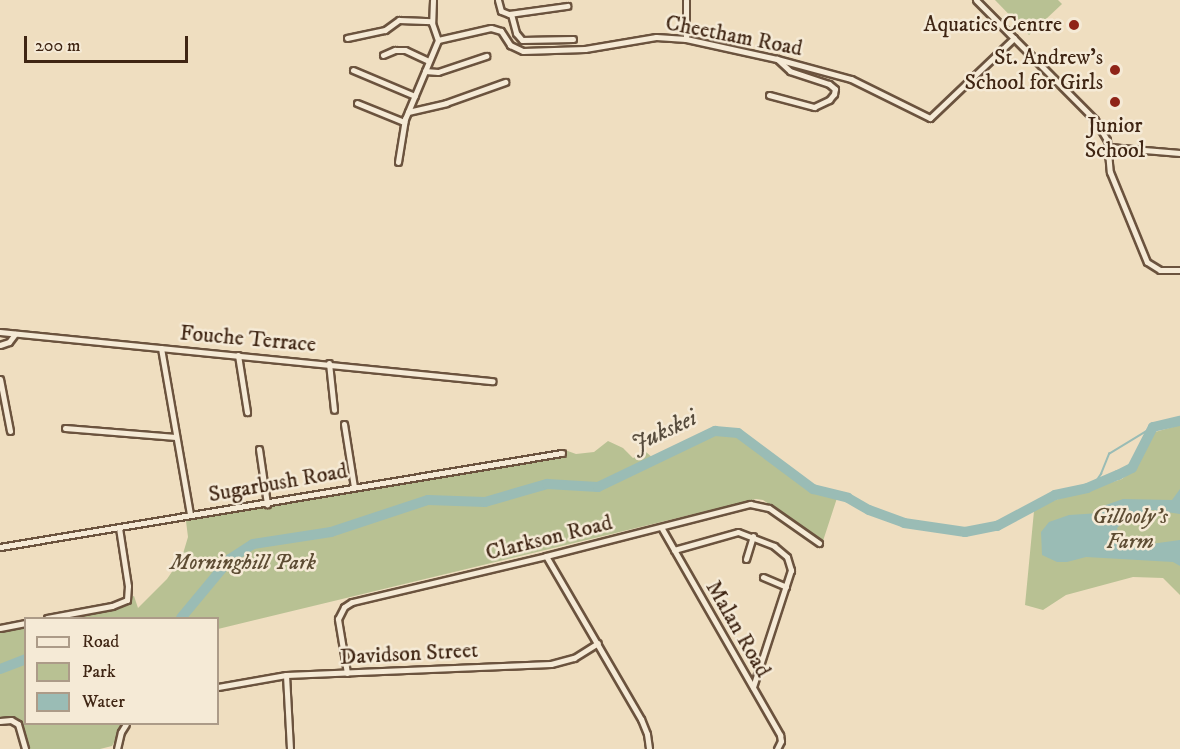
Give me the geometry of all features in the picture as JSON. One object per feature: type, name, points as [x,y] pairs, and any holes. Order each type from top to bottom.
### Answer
[{"type":"street","points":[[398,162],[404,122],[438,40],[432,21],[433,0]]},
{"type":"street","points":[[498,0],[501,10],[511,14],[567,6]]},
{"type":"street","points":[[686,39],[687,0]]},
{"type":"street","points":[[976,0],[1088,112],[1105,135],[1109,147],[1107,163],[1147,262],[1153,267],[1166,271],[1180,270]]},
{"type":"street","points":[[511,14],[516,33],[522,40],[573,39]]},
{"type":"street","points":[[347,38],[386,30],[399,20],[432,21]]},
{"type":"street","name":"Cheetham Road","points":[[438,40],[497,28],[510,45],[523,51],[585,49],[656,37],[686,39],[777,59],[851,79],[930,118],[1014,38]]},
{"type":"street","points":[[383,55],[392,50],[405,50],[429,61]]},
{"type":"street","points":[[425,71],[438,72],[486,56]]},
{"type":"street","points":[[769,94],[814,107],[822,105],[834,94],[833,86],[784,68],[777,59]]},
{"type":"street","points":[[353,70],[415,96]]},
{"type":"street","points":[[408,112],[446,103],[505,82]]},
{"type":"street","points":[[357,103],[404,122]]},
{"type":"street","points":[[1109,147],[1180,153]]},
{"type":"street","name":"Fouche Terrace","points":[[0,332],[493,381]]},
{"type":"street","points":[[0,345],[9,342],[15,334]]},
{"type":"street","points":[[161,348],[190,515]]},
{"type":"street","points":[[238,355],[247,412]]},
{"type":"street","points":[[329,363],[334,410]]},
{"type":"street","points":[[0,379],[10,431]]},
{"type":"street","points":[[345,424],[354,487]]},
{"type":"street","points":[[65,428],[176,437]]},
{"type":"street","points":[[259,449],[267,504]]},
{"type":"street","name":"Sugarbush Road","points":[[0,547],[562,453]]},
{"type":"street","name":"Clarkson Road","points":[[347,673],[338,619],[347,604],[758,504],[769,508],[819,543]]},
{"type":"street","name":"Malan Road","points":[[661,527],[780,735],[778,749]]},
{"type":"street","points":[[52,617],[112,606],[127,600],[128,586],[119,528]]},
{"type":"street","points":[[674,550],[738,532],[753,536],[787,557],[791,570],[753,687]]},
{"type":"street","points":[[746,559],[753,536]]},
{"type":"street","points":[[546,556],[644,724],[649,749]]},
{"type":"street","points":[[763,577],[786,587]]},
{"type":"street","points":[[0,628],[24,623]]},
{"type":"street","name":"Davidson Street","points":[[219,687],[286,675],[551,664],[574,658],[598,642]]},
{"type":"street","points":[[286,675],[290,749]]},
{"type":"street","points":[[0,721],[13,720],[18,723],[25,749]]},
{"type":"street","points":[[117,749],[125,725]]},
{"type":"green space","points":[[995,0],[1058,0],[1062,4],[1029,35]]},
{"type":"green space","name":"Gillooly's Farm","points":[[1180,425],[1180,595],[1163,578],[1133,577],[1066,595],[1043,610],[1025,605],[1034,511],[1046,503],[1122,479],[1132,471],[1155,432]]},
{"type":"green space","name":"Morninghill Park","points":[[725,430],[738,433],[813,489],[838,495],[823,541],[763,500],[756,499],[219,629],[219,617],[45,617],[110,604],[134,596],[138,608],[167,579],[182,557],[188,537],[185,513],[565,450],[576,454],[594,452],[608,441],[623,448],[633,458],[646,452],[654,459],[706,434]]},
{"type":"green space","points":[[24,621],[24,725],[123,725],[112,746],[100,749],[22,749],[17,727],[13,723],[0,724],[0,626]]},
{"type":"water","points":[[1180,489],[1180,514],[1153,510],[1127,518],[1117,528],[1120,541],[1129,547],[1180,540],[1180,566],[1173,562],[1086,557],[1057,562],[1042,555],[1041,532],[1049,522],[1069,515],[1100,513],[1103,506],[1123,499],[1172,500]]},
{"type":"waterway","name":"Jukskei","points":[[182,617],[230,559],[253,544],[331,532],[428,500],[485,502],[547,484],[598,487],[715,431],[738,433],[813,489],[848,498],[869,510],[904,523],[965,532],[997,526],[1055,495],[1087,488],[1132,468],[1153,427],[1180,421]]},
{"type":"waterway","points":[[1087,488],[1095,483],[1101,474],[1109,454],[1153,427]]},
{"type":"waterway","name":"Jukskei","points":[[0,669],[24,660]]},
{"type":"place","name":"Aquatics Centre","points":[[1074,25]]},
{"type":"place","name":"St. Andrew's School for Girls","points":[[1115,70]]},
{"type":"place","name":"Junior School","points":[[1115,102]]}]
